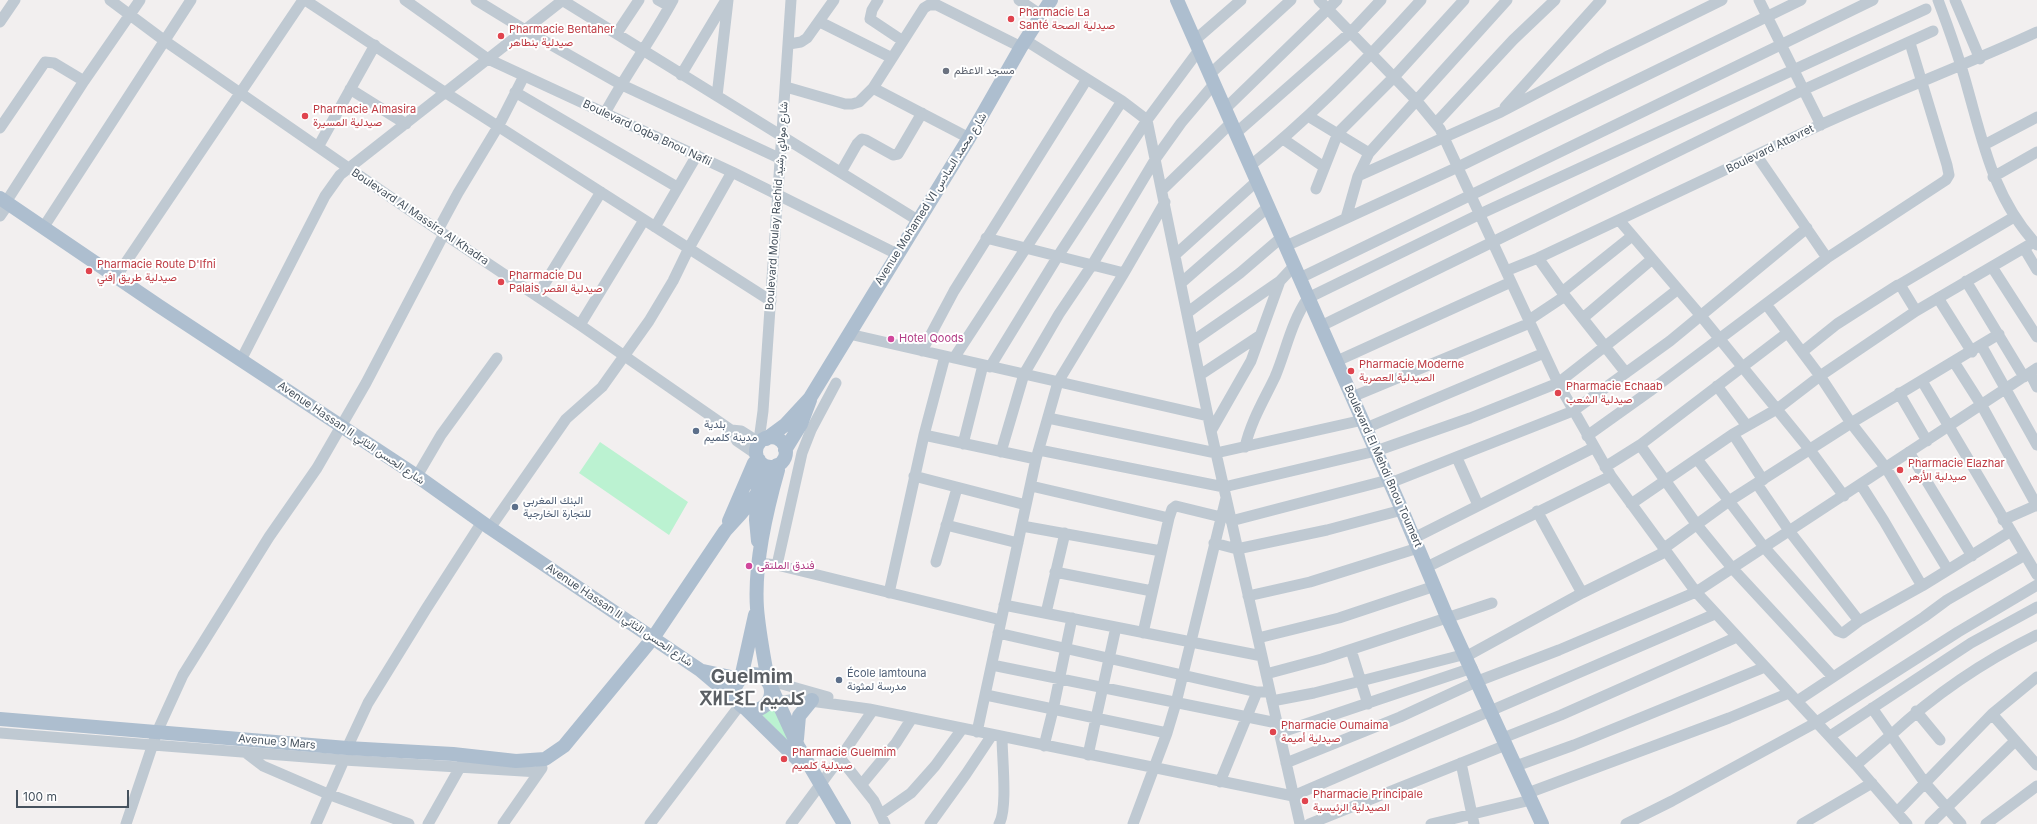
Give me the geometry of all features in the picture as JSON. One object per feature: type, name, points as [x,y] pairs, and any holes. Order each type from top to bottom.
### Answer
[{"type":"main road","name":"Avenue Mohamed VI شارع محمد السادس","points":[[763,443],[785,425],[810,398],[897,254],[970,138],[1023,44],[1051,0]]},
{"type":"main road","name":"Boulevard El Mehdi Bnou Toumert","points":[[1177,0],[1226,108],[1250,166],[1365,424],[1448,616],[1542,824]]},
{"type":"main road","name":"Avenue Hassan II شارع الحسن الثاني","points":[[5,201],[116,277],[417,476],[486,525],[700,670],[790,750],[819,782]]},
{"type":"main road","name":"Avenue Mohamed VI شارع محمد السادس","points":[[779,464],[785,458],[785,450],[801,424],[810,398]]},
{"type":"main road","points":[[763,443],[782,442],[785,450]]},
{"type":"main road","points":[[763,443],[767,466],[779,464]]},
{"type":"main road","points":[[760,548],[757,531],[757,495],[763,443]]},
{"type":"main road","points":[[726,531],[763,443]]},
{"type":"main road","points":[[553,755],[560,750],[574,734],[653,638],[726,531],[739,518],[779,464]]},
{"type":"main road","points":[[757,607],[740,679],[735,691],[741,705],[754,710],[764,707],[770,700],[770,684],[757,607],[758,563],[779,464]]},
{"type":"main road","name":"Avenue Hassan II شارع الحسن الثاني","points":[[700,670],[740,679]]},
{"type":"main road","points":[[740,679],[748,674],[758,674],[770,684],[798,746],[844,824]]},
{"type":"main road","points":[[798,746],[799,716],[812,700]]},
{"type":"main road","name":"Avenue 3 Mars","points":[[0,719],[157,732],[345,754],[463,761],[524,761],[545,759],[553,755]]},
{"type":"street","points":[[0,22],[15,0]]},
{"type":"street","name":"Boulevard Al Massira Al Khadra","points":[[110,0],[165,41],[318,147],[732,430],[744,432],[763,443]]},
{"type":"street","points":[[0,216],[5,201],[84,81],[140,0]]},
{"type":"street","points":[[43,228],[191,0]]},
{"type":"street","points":[[116,277],[304,0],[375,45],[446,93],[499,125],[771,301]]},
{"type":"street","name":"Boulevard Oqba Bnou Nafii","points":[[405,0],[488,59],[697,155],[897,254]]},
{"type":"street","points":[[476,0],[525,30],[620,84],[781,160]]},
{"type":"street","points":[[241,360],[325,196],[340,175],[350,169],[563,0],[919,221]]},
{"type":"street","points":[[617,33],[639,0]]},
{"type":"street","points":[[605,114],[620,84],[643,51],[671,3],[658,0]]},
{"type":"street","points":[[682,75],[727,0]]},
{"type":"street","points":[[718,96],[727,0]]},
{"type":"street","name":"Boulevard Moulay Rachid شارع مولاي رشيد","points":[[763,443],[765,421],[763,411],[791,0]]},
{"type":"street","points":[[788,44],[804,41],[820,22],[834,0]]},
{"type":"street","points":[[878,0],[872,10],[870,19],[903,40]]},
{"type":"street","points":[[1019,0],[1042,15]]},
{"type":"street","points":[[963,444],[986,366],[1197,45],[1241,0]]},
{"type":"street","points":[[1001,452],[1024,374],[1059,314],[1092,265],[1156,158],[1212,79],[1291,0]]},
{"type":"street","points":[[1319,0],[1416,100],[1436,123],[1445,138],[1558,383],[1594,448],[1631,504],[1696,592],[1830,736],[1872,783],[1901,820],[1925,783],[1992,714],[2037,678]]},
{"type":"street","points":[[1226,108],[1337,0]]},
{"type":"street","points":[[1162,190],[1234,128],[1351,32],[1381,0]]},
{"type":"street","points":[[1250,166],[1283,139],[1372,55],[1421,0]]},
{"type":"street","points":[[1316,189],[1338,133],[1394,78],[1464,0]]},
{"type":"street","points":[[1346,218],[1358,176],[1369,153],[1507,0]]},
{"type":"street","points":[[1436,123],[1513,40],[1555,0]]},
{"type":"street","points":[[1501,112],[1601,0]]},
{"type":"street","points":[[1358,176],[1501,112],[1704,3],[1722,0]]},
{"type":"street","points":[[1759,0],[1821,125]]},
{"type":"street","points":[[1187,313],[1284,242],[1346,218],[1458,167],[1801,0]]},
{"type":"street","points":[[1193,342],[1280,281],[1297,272],[1470,194],[1874,0]]},
{"type":"street","points":[[1631,504],[1666,482],[1734,434],[1777,409],[1820,376],[1916,311],[2024,248],[2036,244],[2014,216],[1993,177],[1961,66],[1938,0]]},
{"type":"street","points":[[1954,0],[1980,59]]},
{"type":"street","points":[[786,87],[844,104],[859,102],[873,88],[924,8],[932,2],[1023,44],[1087,79],[1122,101],[1147,120],[1225,492],[1226,519],[1237,549],[1300,824]]},
{"type":"street","points":[[1245,447],[1249,430],[1275,376],[1297,316],[1308,298],[1480,214],[1926,9]]},
{"type":"street","points":[[820,22],[892,58]]},
{"type":"street","points":[[1321,326],[1803,90],[1910,43],[1933,31]]},
{"type":"street","name":"Boulevard Attavret","points":[[1506,271],[1538,258],[1821,125],[1922,81],[1980,59],[2037,32]]},
{"type":"street","points":[[1587,436],[1828,258],[1943,182],[1948,177],[1947,165],[1910,43]]},
{"type":"street","points":[[318,147],[375,45]]},
{"type":"street","points":[[0,128],[45,62],[54,63],[84,81]]},
{"type":"street","points":[[126,824],[157,732],[184,674],[269,537],[317,468],[376,365],[441,232],[458,193],[499,125],[524,76]]},
{"type":"street","points":[[922,351],[954,291],[986,238],[1087,79]]},
{"type":"street","points":[[873,88],[970,138]]},
{"type":"street","points":[[350,89],[406,124]]},
{"type":"street","points":[[515,92],[677,187]]},
{"type":"street","points":[[889,593],[924,435],[949,358],[1027,248],[1122,101]]},
{"type":"street","points":[[841,172],[857,144],[862,139],[893,155],[898,154],[922,113]]},
{"type":"street","points":[[1308,116],[1369,153]]},
{"type":"street","points":[[1984,145],[2037,117]]},
{"type":"street","points":[[1283,139],[1324,167]]},
{"type":"street","points":[[1993,177],[2037,152]]},
{"type":"street","points":[[655,227],[697,155]]},
{"type":"street","points":[[1757,156],[1828,258]]},
{"type":"street","points":[[316,824],[345,754],[376,690],[486,525],[566,419],[602,387],[649,321],[673,281],[688,248],[732,172]]},
{"type":"street","points":[[1175,255],[1257,181]]},
{"type":"street","points":[[537,296],[601,192]]},
{"type":"street","points":[[977,732],[1026,506],[1058,382],[1165,202]]},
{"type":"street","points":[[1181,284],[1268,207]]},
{"type":"street","points":[[1802,352],[1837,324],[2014,216]]},
{"type":"street","points":[[580,325],[644,220]]},
{"type":"street","points":[[1619,220],[1651,260],[1702,316],[1810,450],[1844,496]]},
{"type":"street","points":[[1143,633],[1169,518],[1172,509],[1176,506],[1226,519],[1389,481],[1457,458],[1573,411],[1702,316],[1807,228]]},
{"type":"street","points":[[1352,397],[1529,321],[1632,236]]},
{"type":"street","points":[[986,238],[1124,273]]},
{"type":"street","points":[[2024,248],[2037,270]]},
{"type":"street","points":[[1538,258],[1563,294],[1584,318],[1626,373]]},
{"type":"street","points":[[1584,318],[1651,260]]},
{"type":"street","points":[[1992,267],[2037,337]]},
{"type":"street","points":[[1211,431],[1247,369],[1280,281]]},
{"type":"street","points":[[1966,281],[1999,334],[2030,373],[2037,387]]},
{"type":"street","points":[[1337,361],[1511,282]]},
{"type":"street","points":[[1899,285],[1916,311]]},
{"type":"street","points":[[924,435],[1001,452],[1038,455],[1225,492],[1376,451],[1470,418],[1558,383],[1677,290]]},
{"type":"street","points":[[1938,298],[2006,389],[2037,445]]},
{"type":"street","points":[[1766,304],[1886,468],[1948,570]]},
{"type":"street","points":[[1427,567],[1537,511],[1608,471],[1787,333]]},
{"type":"street","points":[[849,334],[1208,416]]},
{"type":"street","points":[[1286,763],[1400,717],[1471,665],[1582,593],[1664,550],[1697,524],[1851,422],[1999,334]]},
{"type":"street","points":[[1200,375],[1259,336]]},
{"type":"street","points":[[1048,418],[1216,453],[1365,424],[1544,353]]},
{"type":"street","points":[[417,476],[441,435],[497,358]]},
{"type":"street","points":[[1954,362],[1982,406],[2037,505],[2003,520]]},
{"type":"street","points":[[998,633],[1257,692],[1271,697],[1314,693],[1362,681],[1559,650],[1696,592],[1861,486],[2030,373]]},
{"type":"street","points":[[1922,380],[2003,520],[2036,570]]},
{"type":"street","points":[[778,565],[802,453],[811,430],[836,383]]},
{"type":"street","points":[[1717,386],[1747,426]]},
{"type":"street","points":[[1900,393],[1927,441]]},
{"type":"street","name":"Boulevard Al Massira Al Khadra","points":[[732,430],[737,441],[763,443]]},
{"type":"street","points":[[1734,434],[1760,482],[1790,532],[1859,621]]},
{"type":"street","points":[[1640,445],[1697,524],[1732,568],[1833,677]]},
{"type":"street","points":[[1248,596],[1310,582],[1416,543],[1478,505],[1594,448]]},
{"type":"street","points":[[1910,452],[1972,556]]},
{"type":"street","points":[[1457,458],[1478,505]]},
{"type":"street","points":[[1697,459],[1764,547],[1840,633],[1843,633],[1859,621],[1922,586],[2010,531]]},
{"type":"street","points":[[914,476],[1026,506]]},
{"type":"street","points":[[1031,486],[1169,518]]},
{"type":"street","points":[[1861,486],[1884,521],[1922,586]]},
{"type":"street","points":[[936,562],[957,488]]},
{"type":"street","points":[[1214,543],[1237,549],[1327,530],[1402,510]]},
{"type":"street","points":[[1537,511],[1582,593]]},
{"type":"street","points":[[1133,824],[1167,733],[1183,675],[1214,543],[1226,519]]},
{"type":"street","points":[[946,525],[1018,543]]},
{"type":"street","points":[[1022,526],[1161,551]]},
{"type":"street","points":[[1046,613],[1065,533]]},
{"type":"street","points":[[1797,701],[1924,617],[1947,600],[2025,555]]},
{"type":"street","points":[[758,563],[778,565],[1001,620]]},
{"type":"street","points":[[1055,572],[1152,591]]},
{"type":"street","points":[[1626,824],[1672,801],[1817,722],[1958,632],[2037,585]]},
{"type":"street","points":[[1258,638],[1339,618],[1435,586]]},
{"type":"street","points":[[1266,674],[1351,650],[1448,616],[1492,603]]},
{"type":"street","points":[[1004,605],[1190,643],[1262,656]]},
{"type":"street","points":[[1830,736],[1971,644],[2037,607]]},
{"type":"street","points":[[764,707],[778,702],[796,699],[812,700],[912,718],[1293,796],[1491,712],[1715,614]]},
{"type":"street","points":[[1044,746],[1072,618]]},
{"type":"street","points":[[1088,755],[1116,627]]},
{"type":"street","points":[[1856,765],[1916,711],[1982,664],[2036,636]]},
{"type":"street","points":[[1309,824],[1461,763],[1561,715],[1737,637]]},
{"type":"street","points":[[1351,650],[1368,704]]},
{"type":"street","points":[[992,665],[1246,717],[1278,728],[1368,704],[1471,665]]},
{"type":"street","points":[[1516,766],[1594,737],[1765,667]]},
{"type":"street","points":[[770,684],[800,689],[871,710]]},
{"type":"street","points":[[1220,782],[1257,692]]},
{"type":"street","points":[[1431,824],[1473,819],[1789,693]]},
{"type":"street","points":[[986,695],[1167,733]]},
{"type":"street","points":[[650,824],[741,705]]},
{"type":"street","points":[[1872,708],[1925,783],[1961,824]]},
{"type":"street","points":[[791,824],[819,782],[840,758],[871,710]]},
{"type":"street","points":[[1916,711],[1940,740]]},
{"type":"street","points":[[1992,714],[2037,765]]},
{"type":"street","points":[[862,784],[896,743],[912,718]]},
{"type":"street","points":[[840,758],[862,784],[883,819],[911,793],[935,766],[962,729]]},
{"type":"street","points":[[0,733],[246,752],[345,754]]},
{"type":"street","points":[[997,736],[1004,822]]},
{"type":"street","points":[[930,824],[997,736]]},
{"type":"street","points":[[1930,824],[2015,740]]},
{"type":"street","points":[[246,752],[264,766],[328,794],[409,824]]},
{"type":"street","points":[[503,824],[539,772],[553,755]]},
{"type":"street","points":[[428,824],[463,761],[539,772]]},
{"type":"street","points":[[1461,763],[1473,819]]},
{"type":"street","points":[[1802,824],[1872,783]]},
{"type":"street","points":[[1986,824],[2037,786]]},
{"type":"green space","points":[[600,442],[688,502],[669,535],[579,473]]},
{"type":"green space","points":[[775,705],[797,750],[758,711]]},
{"type":"place","name":"Pharmacie La Santé صيدلية الصحة","points":[[1011,19]]},
{"type":"place","name":"Pharmacie Bentaher صيدلية بنطاهر","points":[[501,36]]},
{"type":"place","name":"مسجد الاعظم","points":[[946,71]]},
{"type":"place","name":"Pharmacie Almasira صيدلية المسيرة","points":[[305,116]]},
{"type":"place","name":"Pharmacie Route D'Ifni صيدلية طريق إفني","points":[[89,271]]},
{"type":"place","name":"Pharmacie Du Palais صيدلية القصر","points":[[501,282]]},
{"type":"place","name":"Hotel Qoods","points":[[891,339]]},
{"type":"place","name":"Pharmacie Moderne الصيدلية العصرية","points":[[1351,371]]},
{"type":"place","name":"Pharmacie Echaab صيدلية الشعب","points":[[1558,393]]},
{"type":"place","name":"بلدية مدينة كلميم","points":[[696,431]]},
{"type":"place","name":"Pharmacie Elazhar صيدلية الأزهر","points":[[1900,470]]},
{"type":"place","name":"البنك المغربي للتجارة الخارجية","points":[[515,507]]},
{"type":"place","name":"فندق الملتقى","points":[[749,566]]},
{"type":"place","name":"École lamtouna مدرسة لمثونة","points":[[839,680]]},
{"type":"place","name":"Pharmacie Oumaima صيدلية أميمة","points":[[1273,732]]},
{"type":"place","name":"Pharmacie Guelmim صيدلية كلميم","points":[[784,759]]},
{"type":"place","name":"Pharmacie Principale الصيدلية الرئيسية","points":[[1305,801]]},
{"type":"district","name":"Guelmim ⴳⵍⵎⵉⵎ كلميم","points":[[752,688]]}]
